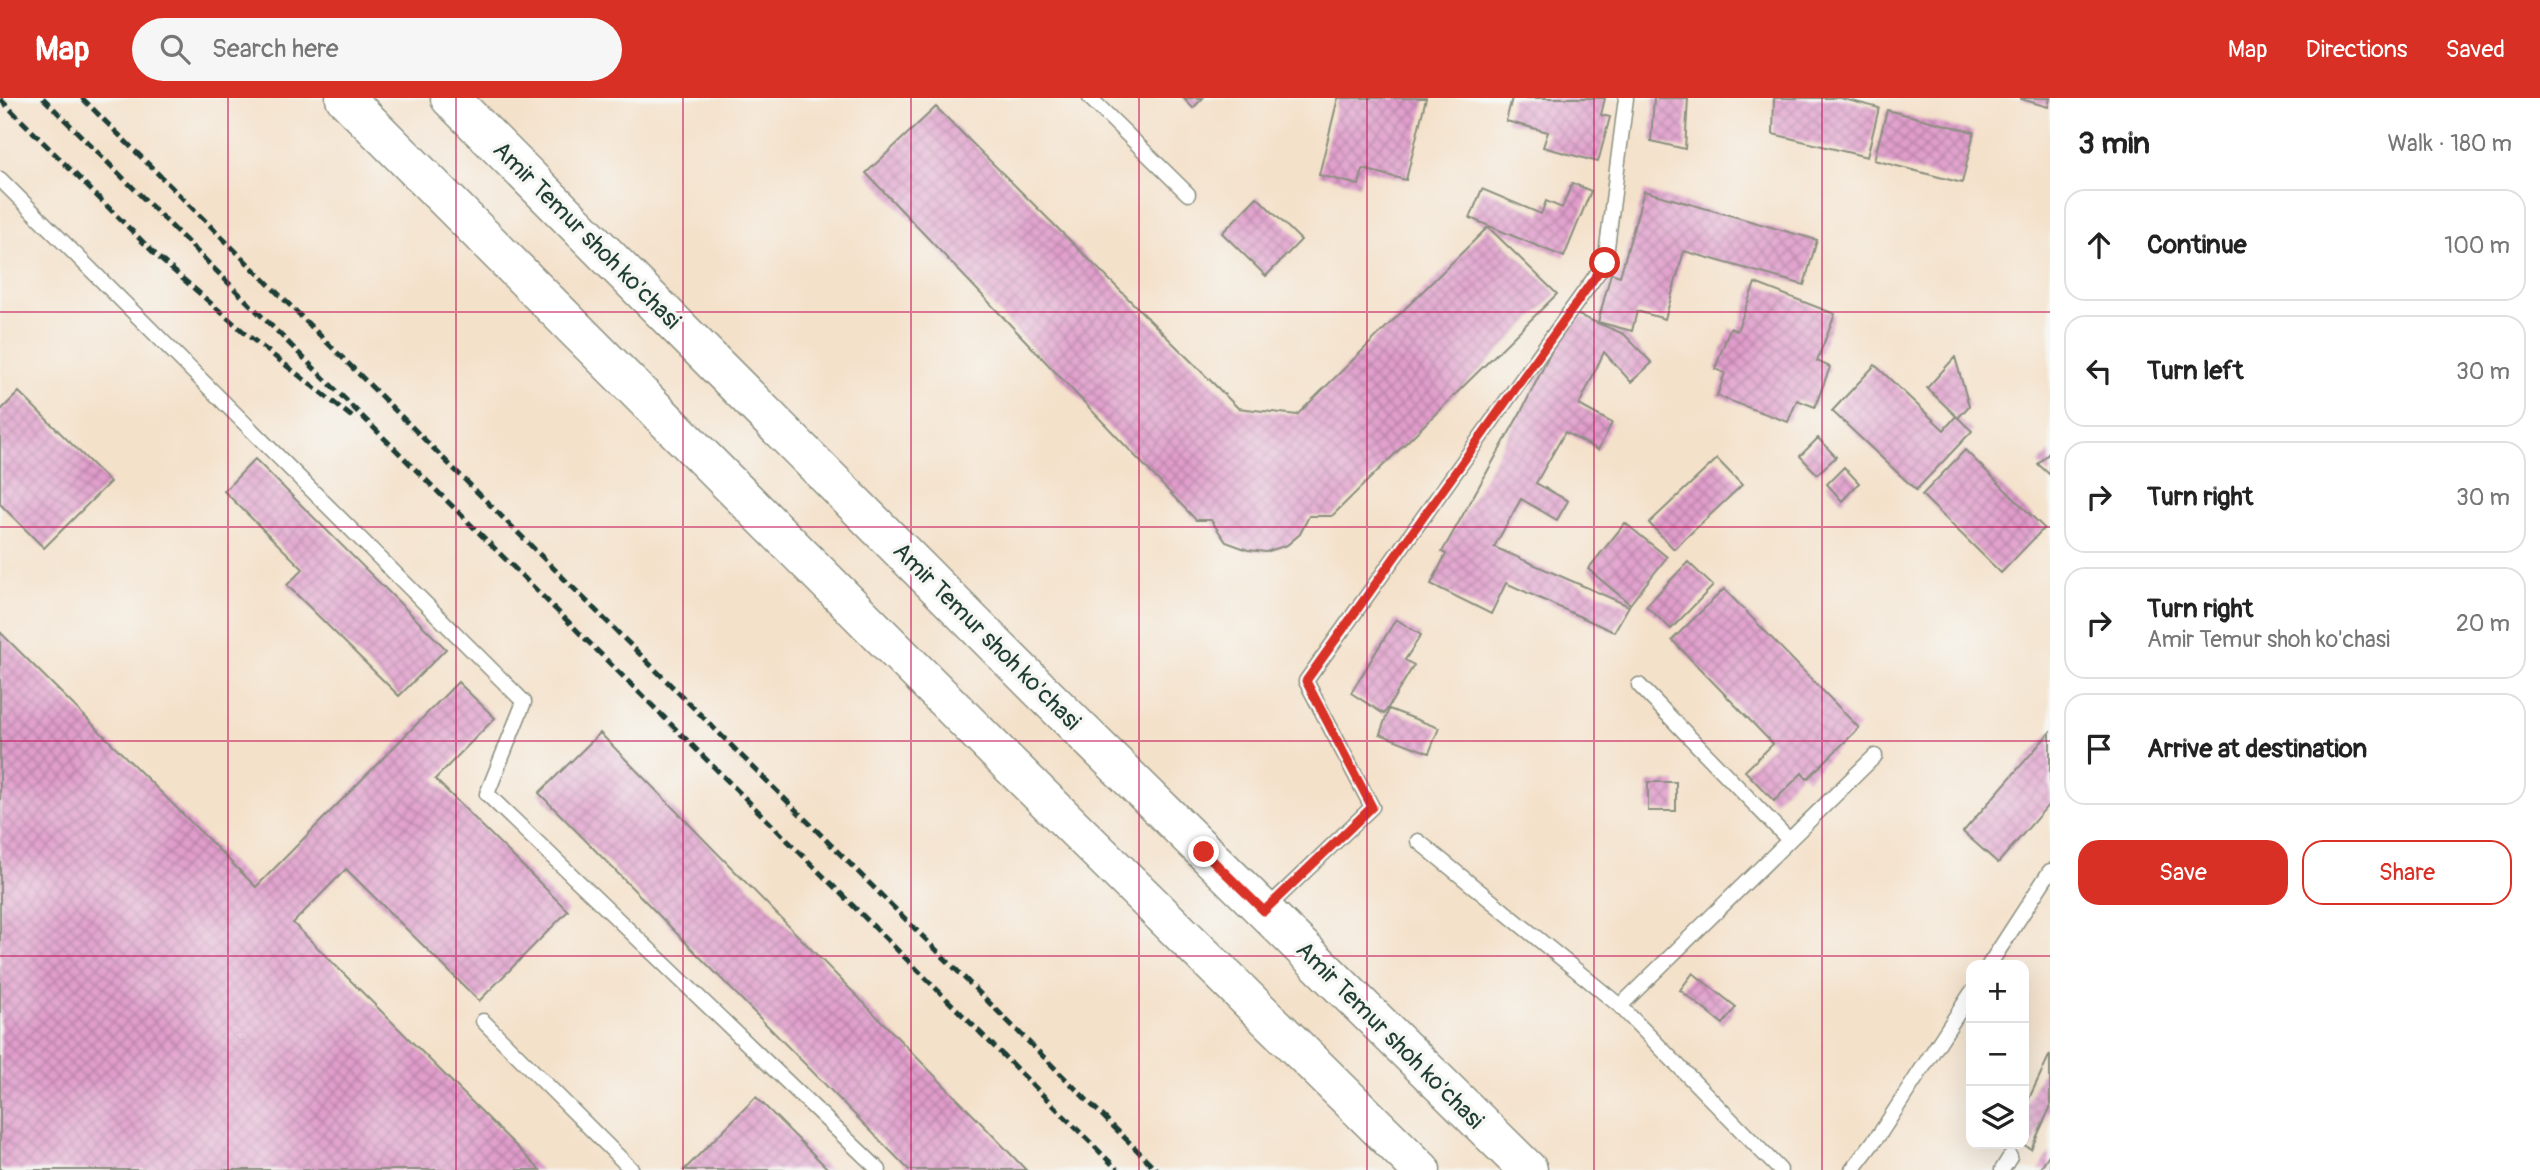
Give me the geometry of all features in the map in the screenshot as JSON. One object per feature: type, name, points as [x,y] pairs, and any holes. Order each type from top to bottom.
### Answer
[{"type":"main road","points":[[345,98],[996,751],[1421,1170]]},
{"type":"main road","name":"Amir Temur shoh ko'chasi","points":[[450,98],[1038,688],[1528,1170]]},
{"type":"lane","points":[[1090,98],[1188,194]]},
{"type":"lane","points":[[1264,911],[1372,807],[1306,681],[1605,263],[1626,98]]},
{"type":"lane","points":[[0,179],[524,702],[487,794],[879,1170]]},
{"type":"lane","points":[[1639,685],[1789,840]]},
{"type":"lane","points":[[1620,1006],[1875,756]]},
{"type":"lane","points":[[1418,841],[1620,1006],[1776,1169]]},
{"type":"lane","points":[[1992,960],[2050,871]]},
{"type":"lane","points":[[1852,1170],[1881,1132],[1966,1001]]},
{"type":"lane","points":[[482,1021],[632,1170]]},
{"type":"building","points":[[1183,98],[1203,98],[1193,108]]},
{"type":"building","points":[[1338,98],[1426,98],[1406,180],[1363,169],[1359,185],[1319,175]]},
{"type":"building","points":[[1512,98],[1605,98],[1601,115],[1610,117],[1598,162],[1543,147],[1548,132],[1506,121]]},
{"type":"building","points":[[1654,98],[1688,98],[1685,149],[1651,141]]},
{"type":"building","points":[[1774,98],[1840,98],[1879,108],[1867,157],[1773,134]]},
{"type":"building","points":[[2021,98],[2050,98],[2048,107],[2021,99]]},
{"type":"building","points":[[936,107],[1238,408],[1297,415],[1488,227],[1557,294],[1332,516],[1309,516],[1300,534],[1287,545],[1266,552],[1248,550],[1226,542],[1211,520],[1196,520],[866,173]]},
{"type":"building","points":[[1887,110],[1974,132],[1962,183],[1874,160]]},
{"type":"building","points":[[1572,183],[1591,191],[1564,257],[1470,218],[1482,189],[1541,214],[1546,201],[1562,208]]},
{"type":"building","points":[[1644,191],[1817,240],[1804,285],[1684,251],[1665,319],[1637,311],[1632,331],[1598,322],[1611,273],[1620,276]]},
{"type":"building","points":[[1257,197],[1301,240],[1266,276],[1222,233]]},
{"type":"building","points":[[1755,283],[1835,314],[1817,361],[1830,367],[1815,407],[1797,400],[1788,422],[1717,396],[1725,373],[1715,369],[1730,328],[1737,331]]},
{"type":"building","points":[[1571,312],[1624,334],[1652,363],[1631,382],[1604,352],[1579,405],[1612,423],[1598,450],[1565,432],[1536,483],[1568,501],[1557,520],[1521,499],[1494,547],[1629,606],[1614,632],[1506,583],[1491,614],[1431,584],[1446,554],[1442,552],[1523,408]]},
{"type":"building","points":[[1955,357],[1969,406],[1958,418],[1927,388]]},
{"type":"building","points":[[1875,365],[1944,430],[1956,416],[1972,431],[1916,490],[1832,411]]},
{"type":"building","points":[[19,392],[110,482],[44,548],[0,504],[0,411]]},
{"type":"building","points":[[1818,438],[1836,457],[1817,474],[1800,456]]},
{"type":"building","points":[[1965,450],[2044,528],[2001,573],[1922,495]]},
{"type":"building","points":[[2050,452],[2050,475],[2038,464]]},
{"type":"building","points":[[255,459],[446,649],[399,696],[287,585],[303,569],[224,491]]},
{"type":"building","points":[[1717,459],[1742,485],[1674,549],[1649,523]]},
{"type":"building","points":[[1844,467],[1859,483],[1842,501],[1827,484]]},
{"type":"building","points":[[1625,523],[1667,557],[1630,604],[1588,569]]},
{"type":"building","points":[[1688,562],[1713,586],[1671,629],[1646,606]]},
{"type":"building","points":[[1724,589],[1859,728],[1807,779],[1802,773],[1774,801],[1745,771],[1773,744],[1672,640]]},
{"type":"building","points":[[1396,619],[1421,635],[1405,660],[1414,665],[1384,714],[1351,693]]},
{"type":"building","points":[[0,632],[256,887],[458,682],[495,718],[435,779],[568,911],[479,1001],[346,869],[293,923],[540,1170],[0,1170]]},
{"type":"building","points":[[1389,709],[1439,728],[1429,753],[1380,734]]},
{"type":"building","points":[[2050,732],[2050,803],[1998,863],[1963,832]]},
{"type":"building","points":[[600,733],[1026,1170],[909,1170],[539,793]]},
{"type":"building","points":[[1648,782],[1676,782],[1676,811],[1648,811]]},
{"type":"building","points":[[1693,973],[1736,1007],[1723,1024],[1680,990]]},
{"type":"building","points":[[2050,1054],[2050,1108],[2031,1149],[2029,1148],[2029,1098]]},
{"type":"building","points":[[756,1097],[829,1170],[684,1170]]},
{"type":"building","points":[[2050,1153],[2050,1170],[2039,1170]]},
{"type":"railway","points":[[43,98],[1118,1170]]},
{"type":"railway","points":[[82,98],[1157,1170]]},
{"type":"railway","points":[[0,99],[158,257],[246,334],[352,417]]},
{"type":"route","points":[[1204,852],[1264,911],[1372,807],[1306,681],[1605,263]]}]
